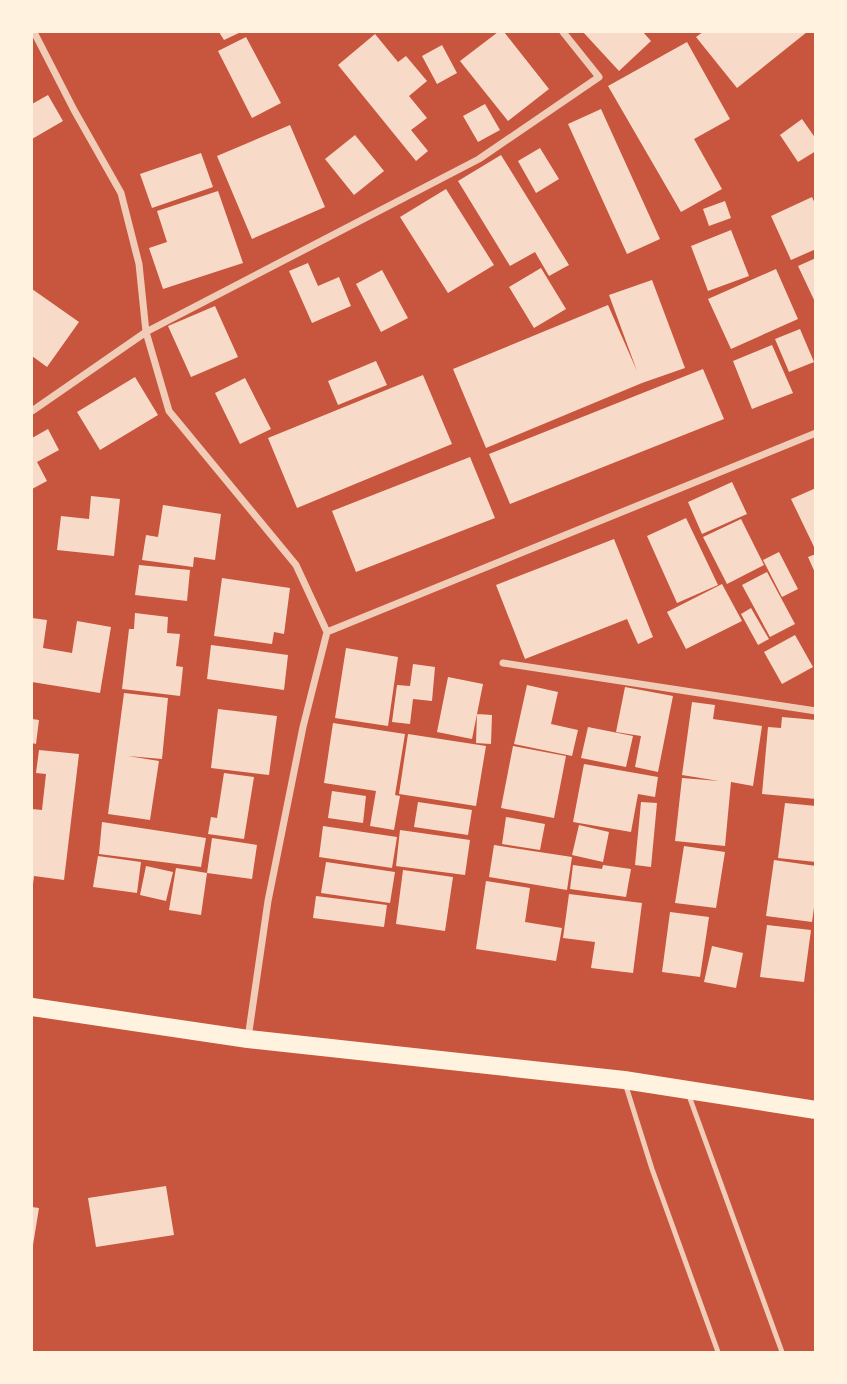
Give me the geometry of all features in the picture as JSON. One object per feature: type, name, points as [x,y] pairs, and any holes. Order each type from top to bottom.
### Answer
[{"type":"main road","points":[[32,1007],[248,1040],[624,1080],[816,1110]]},
{"type":"street","points":[[34,32],[74,110],[121,192],[139,264],[146,332],[169,411],[296,565],[327,632],[303,727],[268,901],[248,1040]]},
{"type":"street","points":[[32,411],[146,332],[479,159],[573,96],[599,76],[563,32]]},
{"type":"street","points":[[327,632],[816,433]]},
{"type":"street","points":[[503,663],[816,711]]},
{"type":"lane","points":[[624,1080],[652,1169],[718,1353]]},
{"type":"lane","points":[[687,1090],[782,1353]]},
{"type":"building","points":[[219,32],[241,32],[224,40]]},
{"type":"building","points":[[498,32],[504,32],[549,89],[508,121],[460,61]]},
{"type":"building","points":[[583,32],[643,32],[651,41],[619,71]]},
{"type":"building","points":[[703,32],[807,32],[737,88],[696,37]]},
{"type":"building","points":[[375,34],[398,62],[406,56],[427,81],[409,96],[427,118],[411,130],[428,151],[416,161],[338,65]]},
{"type":"building","points":[[246,37],[281,103],[252,118],[218,51]]},
{"type":"building","points":[[687,42],[730,119],[694,139],[722,189],[681,212],[608,86]]},
{"type":"building","points":[[442,45],[457,73],[437,84],[422,56]]},
{"type":"building","points":[[48,95],[63,121],[32,139],[32,104]]},
{"type":"building","points":[[485,104],[500,130],[478,142],[463,116]]},
{"type":"building","points":[[601,109],[660,239],[627,254],[568,124]]},
{"type":"building","points":[[802,119],[816,139],[816,151],[798,162],[780,135]]},
{"type":"building","points":[[290,125],[325,207],[252,239],[217,156]]},
{"type":"building","points":[[355,135],[384,171],[354,195],[325,159]]},
{"type":"building","points":[[540,148],[559,179],[536,193],[518,161]]},
{"type":"building","points":[[201,153],[213,187],[152,208],[140,174]]},
{"type":"building","points":[[501,155],[569,265],[549,276],[535,252],[510,266],[458,181]]},
{"type":"building","points":[[446,189],[494,265],[448,293],[400,217]]},
{"type":"building","points":[[218,191],[243,263],[163,289],[149,248],[167,242],[157,211]]},
{"type":"building","points":[[812,197],[816,206],[816,249],[791,260],[771,216]]},
{"type":"building","points":[[725,201],[731,218],[709,226],[703,209]]},
{"type":"building","points":[[731,230],[749,276],[708,291],[691,246]]},
{"type":"building","points":[[816,258],[816,304],[798,266]]},
{"type":"building","points":[[308,263],[318,286],[339,277],[351,306],[312,323],[289,271]]},
{"type":"building","points":[[541,268],[566,309],[534,328],[509,287]]},
{"type":"building","points":[[776,269],[798,319],[731,349],[708,299]]},
{"type":"building","points":[[382,270],[408,318],[381,332],[356,284]]},
{"type":"building","points":[[652,280],[685,368],[642,383],[486,448],[453,369],[608,305],[637,371],[609,295]]},
{"type":"building","points":[[32,289],[79,322],[47,367],[32,356]]},
{"type":"building","points":[[215,306],[238,357],[191,377],[168,326]]},
{"type":"building","points":[[800,329],[814,362],[789,372],[775,339]]},
{"type":"building","points":[[772,345],[793,393],[752,409],[733,361]]},
{"type":"building","points":[[376,361],[387,385],[338,405],[328,381]]},
{"type":"building","points":[[703,369],[724,419],[510,504],[489,454]]},
{"type":"building","points":[[423,375],[452,444],[297,508],[268,438]]},
{"type":"building","points":[[135,377],[158,415],[100,450],[77,412]]},
{"type":"building","points":[[245,378],[271,429],[240,444],[215,393]]},
{"type":"building","points":[[48,429],[59,450],[37,462],[47,481],[32,489],[32,438]]},
{"type":"building","points":[[470,457],[495,518],[356,572],[332,511]]},
{"type":"building","points":[[732,482],[747,514],[702,534],[688,502]]},
{"type":"building","points":[[816,488],[816,551],[791,499]]},
{"type":"building","points":[[91,496],[120,499],[114,556],[57,550],[61,516],[89,519]]},
{"type":"building","points":[[163,505],[221,514],[215,560],[194,557],[193,567],[142,560],[146,535],[158,537]]},
{"type":"building","points":[[686,518],[718,585],[677,603],[647,536]]},
{"type":"building","points":[[741,519],[764,565],[727,584],[703,537]]},
{"type":"building","points":[[614,539],[653,637],[638,644],[627,619],[525,659],[496,585]]},
{"type":"building","points":[[779,552],[798,589],[782,597],[763,560]]},
{"type":"building","points":[[816,554],[816,575],[808,557]]},
{"type":"building","points":[[139,565],[190,570],[187,601],[135,595]]},
{"type":"building","points":[[767,572],[795,624],[770,637],[742,585]]},
{"type":"building","points":[[222,578],[290,588],[284,634],[274,632],[272,644],[214,636]]},
{"type":"building","points":[[722,584],[742,621],[686,649],[667,612]]},
{"type":"building","points":[[751,608],[769,639],[758,645],[741,614]]},
{"type":"building","points":[[135,613],[168,617],[167,633],[180,634],[176,666],[183,667],[180,696],[122,689],[129,629],[134,629]]},
{"type":"building","points":[[32,618],[47,620],[43,648],[72,653],[77,621],[111,627],[100,693],[32,682]]},
{"type":"building","points":[[795,635],[813,667],[782,684],[764,652]]},
{"type":"building","points":[[211,645],[288,655],[284,690],[207,679]]},
{"type":"building","points":[[346,648],[398,657],[388,726],[335,718]]},
{"type":"building","points":[[413,664],[435,667],[432,701],[413,699],[410,724],[392,722],[397,685],[410,686]]},
{"type":"building","points":[[448,677],[483,684],[472,739],[437,732]]},
{"type":"building","points":[[527,685],[558,692],[551,724],[578,730],[572,756],[514,744]]},
{"type":"building","points":[[625,687],[673,696],[658,772],[635,767],[641,736],[616,732]]},
{"type":"building","points":[[124,693],[168,698],[162,759],[128,756],[159,761],[150,820],[108,814]]},
{"type":"building","points":[[692,702],[715,705],[713,719],[762,726],[753,786],[731,782],[725,846],[675,841],[682,778],[719,781],[682,775]]},
{"type":"building","points":[[218,709],[277,716],[269,775],[211,768]]},
{"type":"building","points":[[477,714],[492,715],[491,744],[476,743]]},
{"type":"building","points":[[782,717],[816,720],[816,799],[762,794],[768,727],[781,728]]},
{"type":"building","points":[[32,719],[39,720],[36,744],[32,743]]},
{"type":"building","points":[[333,723],[405,734],[395,795],[400,796],[394,830],[370,826],[376,791],[324,783]]},
{"type":"building","points":[[588,727],[633,736],[626,767],[581,758]]},
{"type":"building","points":[[408,734],[486,746],[476,806],[399,794]]},
{"type":"building","points":[[513,746],[566,756],[554,818],[501,808]]},
{"type":"building","points":[[39,750],[79,754],[64,880],[34,876],[33,884],[32,809],[42,810],[46,774],[36,773]]},
{"type":"building","points":[[584,764],[658,777],[655,797],[638,794],[631,832],[573,822]]},
{"type":"building","points":[[224,773],[254,777],[244,839],[208,834],[211,817],[217,818]]},
{"type":"building","points":[[332,791],[366,796],[363,823],[328,818]]},
{"type":"building","points":[[418,802],[472,810],[468,835],[414,827]]},
{"type":"building","points":[[641,802],[657,803],[651,867],[635,865]]},
{"type":"building","points":[[785,803],[816,806],[816,862],[778,858]]},
{"type":"building","points":[[506,817],[545,824],[540,850],[502,844]]},
{"type":"building","points":[[102,822],[206,838],[201,867],[99,854]]},
{"type":"building","points":[[579,825],[609,832],[603,862],[572,855]]},
{"type":"building","points":[[323,826],[397,837],[392,868],[319,857]]},
{"type":"building","points":[[400,830],[470,840],[465,875],[396,866]]},
{"type":"building","points":[[212,838],[257,845],[252,879],[207,873]]},
{"type":"building","points":[[494,845],[572,857],[567,890],[489,877]]},
{"type":"building","points":[[684,846],[725,852],[716,908],[675,903]]},
{"type":"building","points":[[98,856],[141,862],[137,893],[93,887]]},
{"type":"building","points":[[774,860],[816,866],[812,922],[766,916]]},
{"type":"building","points":[[326,862],[395,872],[390,903],[321,893]]},
{"type":"building","points":[[573,865],[631,869],[626,897],[570,889]]},
{"type":"building","points":[[146,866],[173,872],[166,901],[140,895]]},
{"type":"building","points":[[176,868],[207,873],[201,915],[169,910]]},
{"type":"building","points":[[403,870],[453,877],[445,931],[396,924]]},
{"type":"building","points":[[486,881],[530,888],[525,922],[562,928],[556,961],[476,949]]},
{"type":"building","points":[[569,894],[642,903],[633,973],[591,968],[595,942],[563,938]]},
{"type":"building","points":[[316,896],[387,905],[384,927],[313,918]]},
{"type":"building","points":[[670,912],[709,917],[700,977],[662,972]]},
{"type":"building","points":[[767,925],[811,930],[804,982],[760,977]]},
{"type":"building","points":[[712,946],[743,953],[736,988],[704,982]]},
{"type":"building","points":[[166,1186],[174,1235],[96,1247],[88,1198]]},
{"type":"building","points":[[32,1207],[39,1208],[33,1245],[32,1245]]}]
